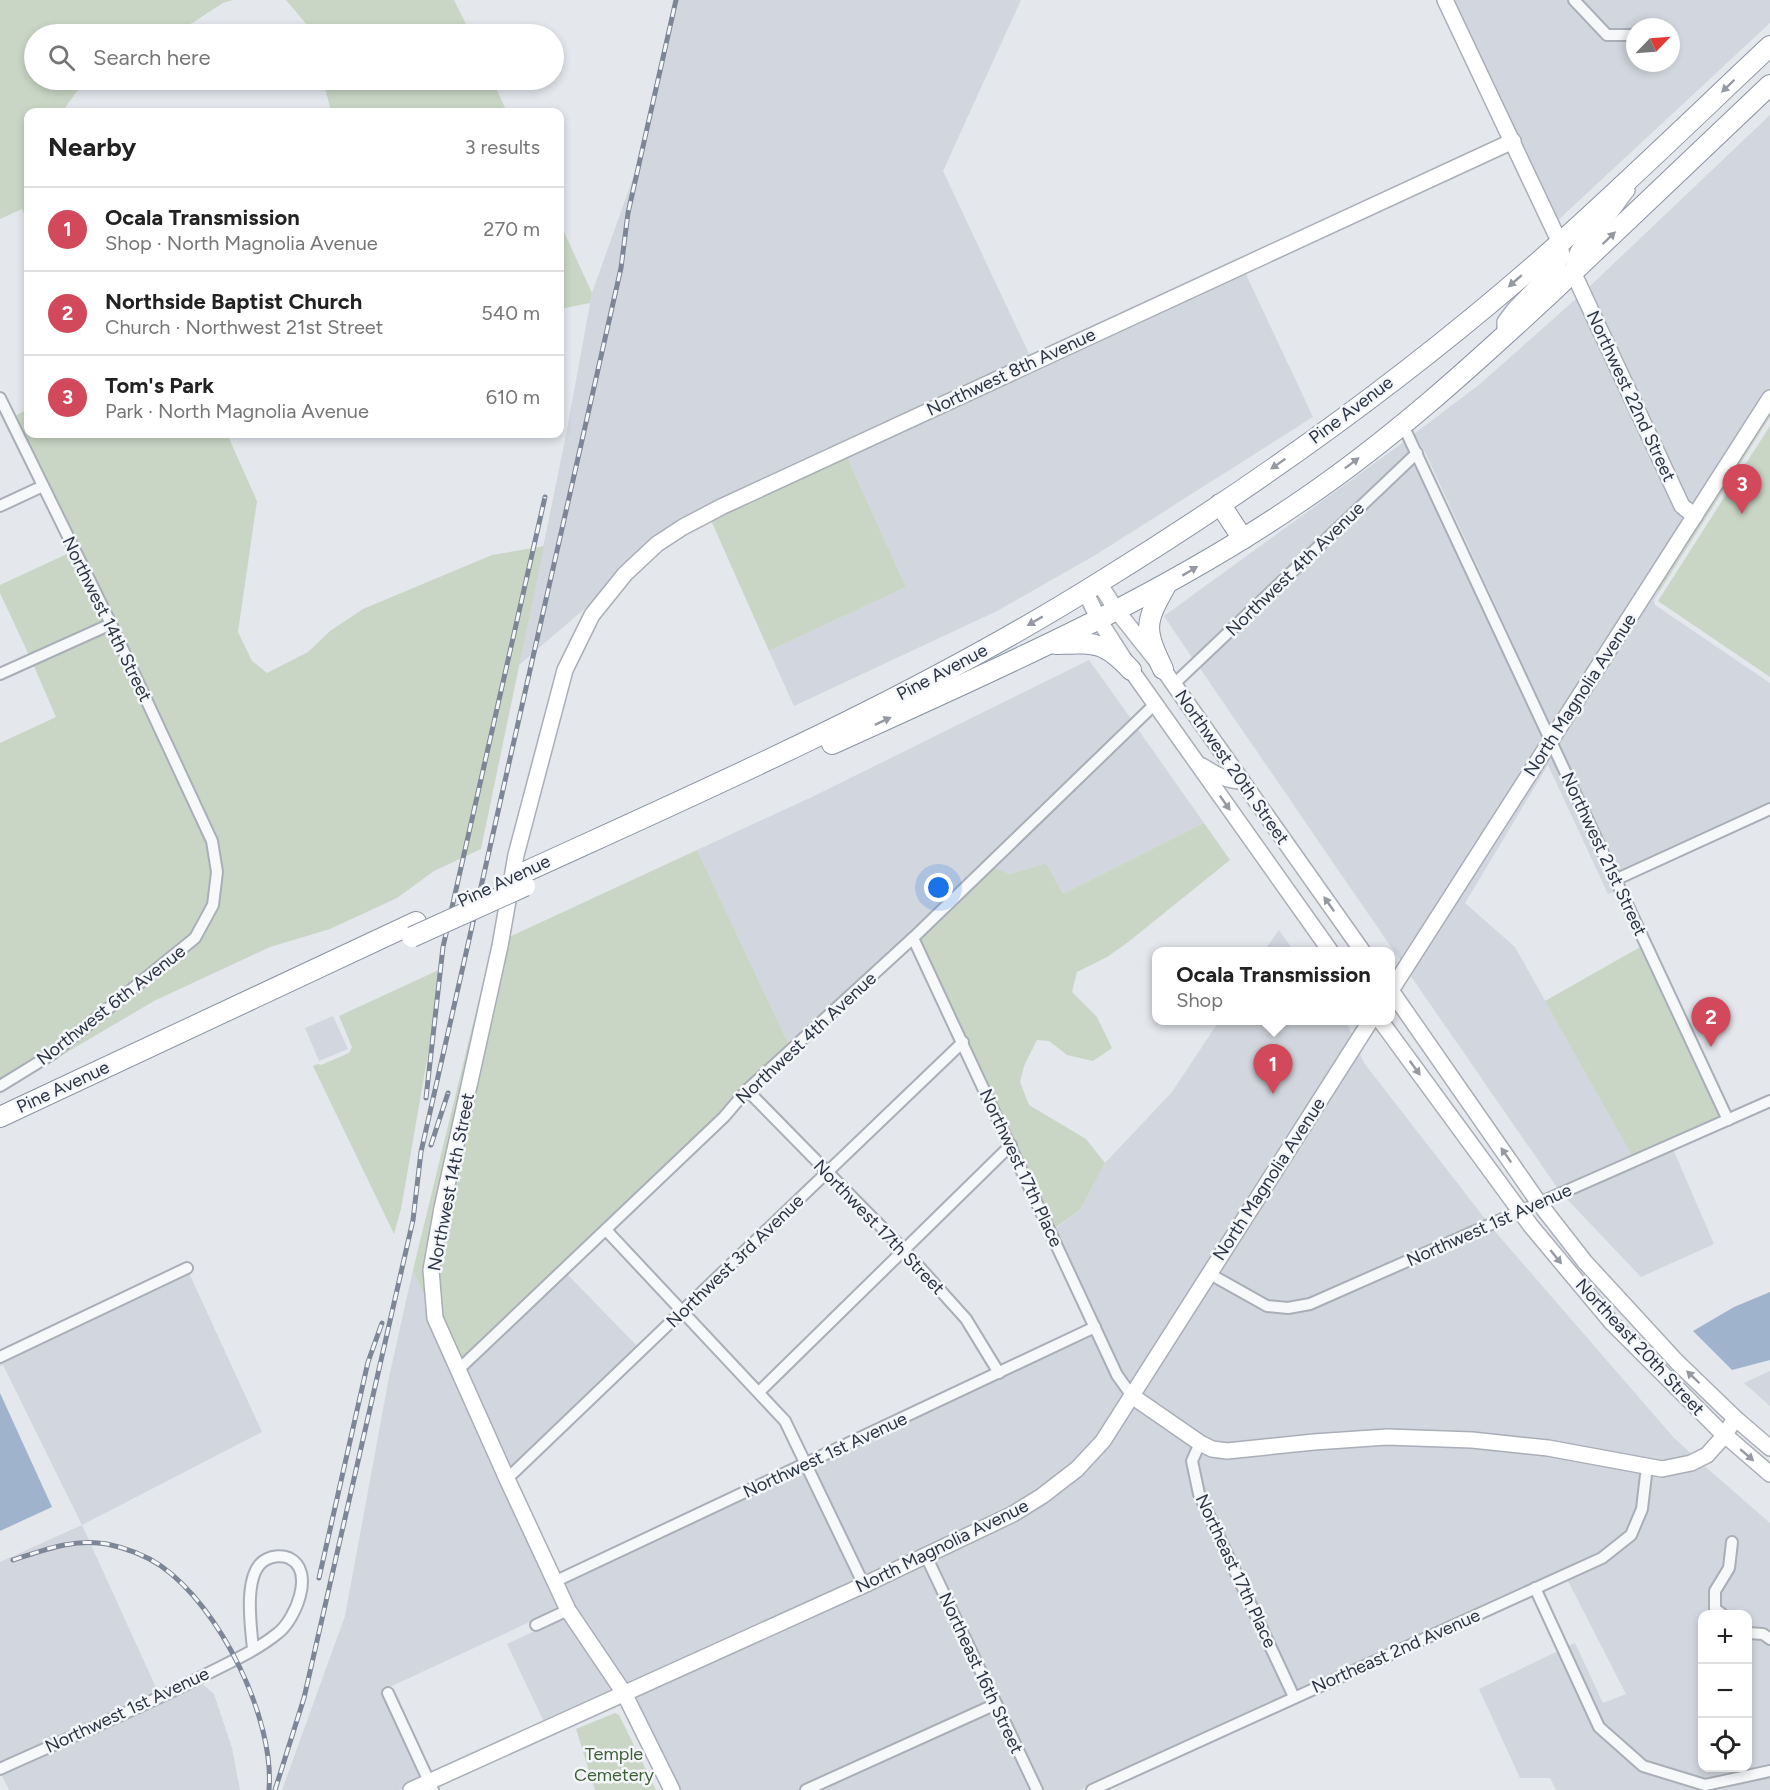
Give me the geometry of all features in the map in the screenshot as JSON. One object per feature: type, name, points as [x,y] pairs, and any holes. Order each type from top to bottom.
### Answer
[{"type":"highway","name":"Pine Avenue","points":[[928,690],[1220,504],[1356,408],[1452,333],[1560,243],[1770,46]]},
{"type":"highway","name":"Pine Avenue","points":[[0,1117],[414,930],[928,690],[1046,645],[1166,585],[1303,500],[1403,425],[1505,336],[1770,85]]},
{"type":"highway","points":[[1220,504],[1243,539]]},
{"type":"highway","points":[[1166,585],[1154,607],[1149,625],[1149,640],[1168,677]]},
{"type":"highway","points":[[1046,645],[1088,643],[1102,646],[1115,654],[1131,670]]},
{"type":"highway","name":"Pine Avenue","points":[[0,1130],[414,930]]},
{"type":"main road","points":[[1445,0],[1560,243],[1562,256],[1558,264],[1505,322],[1505,336]]},
{"type":"main road","name":"Northwest 8th Avenue","points":[[565,670],[592,615],[619,582],[657,544],[683,527],[721,507],[1513,141]]},
{"type":"main road","points":[[1573,272],[1574,262],[1582,244],[1612,210],[1644,166]]},
{"type":"main road","name":"Northwest 22nd Street","points":[[1573,272],[1682,506],[1695,516]]},
{"type":"main road","name":"North Magnolia Avenue","points":[[1395,982],[1770,398]]},
{"type":"main road","name":"Northwest 20th Street","points":[[1092,587],[1108,615],[1131,670],[1328,947]]},
{"type":"main road","name":"Northwest 20th Street","points":[[1108,615],[1168,677],[1360,947]]},
{"type":"main road","name":"Northwest 14th Street","points":[[565,670],[516,855],[500,946],[442,1208],[431,1270],[435,1318],[457,1371],[568,1610],[624,1693],[672,1790]]},
{"type":"main road","points":[[1197,764],[1223,778],[1242,781]]},
{"type":"main road","points":[[1395,997],[1539,1203]]},
{"type":"main road","name":"North Magnolia Avenue","points":[[411,1790],[431,1786],[624,1693],[926,1556],[1013,1514],[1042,1496],[1077,1469],[1103,1441],[1368,1025]]},
{"type":"main road","points":[[1384,1025],[1520,1210]]},
{"type":"main road","name":"Northeast 20th Street","points":[[1539,1203],[1585,1262],[1677,1362],[1770,1448]]},
{"type":"main road","name":"Northeast 20th Street","points":[[1520,1210],[1612,1323],[1663,1376],[1770,1474]]},
{"type":"main road","points":[[1132,1396],[1212,1449],[1227,1451],[1383,1437],[1472,1440],[1548,1448],[1662,1469],[1691,1463],[1707,1455],[1725,1435],[1735,1418]]},
{"type":"street","points":[[1574,0],[1607,35],[1626,35]]},
{"type":"street","name":"Northwest 14th Street","points":[[0,398],[111,624],[212,841]]},
{"type":"street","name":"Northwest 21st Street","points":[[1403,425],[1728,1120]]},
{"type":"street","name":"Northwest 4th Avenue","points":[[1168,677],[1417,453]]},
{"type":"street","points":[[0,506],[43,486]]},
{"type":"street","points":[[0,674],[111,624]]},
{"type":"street","name":"Northwest 4th Avenue","points":[[457,1371],[724,1117],[747,1090],[913,938],[1155,704]]},
{"type":"street","points":[[1617,879],[1770,809]]},
{"type":"street","name":"Northwest 6th Avenue","points":[[0,1086],[52,1054],[195,938],[213,905],[217,872],[212,841]]},
{"type":"street","name":"Northwest 17th Place","points":[[913,938],[1117,1375],[1132,1396]]},
{"type":"street","name":"Northwest 3rd Avenue","points":[[507,1479],[963,1042]]},
{"type":"street","name":"Northwest 17th Street","points":[[747,1090],[904,1250],[966,1319],[999,1373]]},
{"type":"street","name":"Northwest 1st Avenue","points":[[1208,1273],[1267,1306],[1288,1308],[1310,1304],[1770,1101]]},
{"type":"street","points":[[759,1392],[1011,1145]]},
{"type":"street","points":[[606,1230],[785,1421],[864,1585]]},
{"type":"street","points":[[0,1357],[187,1268]]},
{"type":"street","name":"Northwest 1st Avenue","points":[[554,1582],[1095,1327]]},
{"type":"street","name":"Northeast 17th Place","points":[[1200,1443],[1192,1461],[1199,1494],[1294,1697]]},
{"type":"street","name":"Northeast 2nd Avenue","points":[[1092,1790],[1602,1558],[1631,1534],[1642,1509],[1647,1466]]},
{"type":"street","points":[[1716,1610],[1715,1591],[1729,1568],[1732,1542]]},
{"type":"street","name":"Northwest 1st Avenue","points":[[0,1769],[164,1695],[253,1649],[284,1628],[295,1610],[301,1586],[301,1575],[294,1562],[286,1557],[277,1556],[267,1559],[259,1565],[254,1574],[250,1608],[253,1649]]},
{"type":"street","name":"Northeast 16th Street","points":[[926,1556],[1037,1790]]},
{"type":"street","points":[[1535,1588],[1599,1727],[1643,1766],[1705,1785],[1770,1771]]},
{"type":"street","points":[[536,1625],[568,1610]]},
{"type":"street","points":[[1752,1633],[1763,1634],[1770,1639]]},
{"type":"street","points":[[388,1693],[431,1786]]},
{"type":"street","points":[[806,1790],[996,1704]]},
{"type":"shaded area","points":[[678,0],[1021,0],[943,171],[1031,358],[719,502],[596,599],[519,665],[565,440],[592,293],[648,136]]},
{"type":"shaded area","points":[[1451,0],[1566,0],[1603,38],[1626,39],[1626,72],[1680,72],[1680,18],[1626,18],[1626,30],[1610,30],[1582,0],[1770,0],[1770,23],[1556,222]]},
{"type":"shaded area","points":[[1770,115],[1770,388],[1694,508],[1687,503],[1587,289]]},
{"type":"shaded area","points":[[1244,270],[1313,417],[1097,554],[997,611],[794,706],[769,651],[906,587],[846,455]]},
{"type":"shaded area","points":[[1578,297],[1688,517],[1552,728],[1425,452],[1414,434],[1480,384]]},
{"type":"shaded area","points":[[1405,441],[1411,452],[1193,659],[1164,616]]},
{"type":"shaded area","points":[[1415,462],[1544,739],[1402,963],[1395,953],[1395,947],[1391,947],[1199,667]]},
{"type":"shaded area","points":[[1655,588],[1659,592],[1654,600],[1655,605],[1770,683],[1770,803],[1620,872],[1557,739]]},
{"type":"shaded area","points":[[1089,660],[1132,720],[910,934],[789,1045],[697,850],[812,797]]},
{"type":"shaded area","points":[[1137,728],[1204,823],[1063,894],[1046,863],[1010,874],[993,867]]},
{"type":"shaded area","points":[[1550,750],[1616,891],[1608,894],[1548,765],[1465,903],[1515,947],[1632,1156],[1558,1189],[1408,972]]},
{"type":"shaded area","points":[[1279,930],[1291,947],[1267,947]]},
{"type":"shaded area","points":[[333,1016],[348,1049],[319,1061],[305,1028]]},
{"type":"shaded area","points":[[1216,1025],[1348,1025],[1354,1038],[1132,1386],[1122,1372],[1056,1228],[1080,1210],[1105,1163],[1172,1092]]},
{"type":"shaded area","points":[[1358,1049],[1364,1063],[1486,1220],[1309,1299],[1288,1303],[1269,1302],[1216,1271]]},
{"type":"shaded area","points":[[1673,1149],[1714,1244],[1641,1277],[1565,1197]]},
{"type":"shaded area","points":[[1492,1228],[1674,1438],[1694,1456],[1663,1464],[1550,1443],[1215,1444],[1139,1394],[1210,1280],[1264,1311],[1289,1313]]},
{"type":"shaded area","points":[[413,1270],[428,1304],[450,1371],[560,1608],[381,1691],[421,1780],[399,1790],[282,1790],[345,1616],[389,1377]]},
{"type":"shaded area","points":[[189,1273],[262,1432],[82,1525],[0,1362]]},
{"type":"shaded area","points":[[567,1274],[638,1347],[509,1470],[464,1371]]},
{"type":"shaded area","points":[[1092,1334],[1112,1378],[1125,1396],[1099,1438],[1073,1465],[1010,1509],[867,1578],[813,1465]]},
{"type":"shaded area","points":[[1770,1371],[1770,1406],[1744,1383]]},
{"type":"shaded area","points":[[1134,1403],[1193,1445],[1186,1463],[1194,1495],[1287,1695],[1080,1790],[1043,1790],[933,1558],[1045,1500]]},
{"type":"shaded area","points":[[1387,1442],[1471,1445],[1547,1453],[1642,1470],[1637,1508],[1627,1532],[1599,1554],[1297,1691],[1204,1492],[1197,1462],[1203,1450]]},
{"type":"shaded area","points":[[1701,1463],[1770,1523],[1770,1633],[1766,1630],[1752,1629],[1752,1610],[1726,1610],[1721,1606],[1720,1591],[1734,1568],[1737,1537],[1727,1537],[1723,1566],[1709,1591],[1710,1610],[1698,1610],[1698,1772],[1740,1772],[1706,1779],[1646,1761],[1604,1724],[1568,1646],[1575,1643],[1603,1703],[1626,1694],[1567,1579],[1636,1536],[1648,1509],[1652,1472]]},
{"type":"shaded area","points":[[802,1470],[857,1582],[627,1687],[573,1608],[561,1584]]},
{"type":"shaded area","points":[[82,1525],[158,1692],[0,1764],[0,1562]]},
{"type":"shaded area","points":[[923,1563],[989,1701],[799,1788],[799,1790],[678,1790],[632,1695]]},
{"type":"shaded area","points":[[565,1617],[617,1691],[545,1724],[507,1644]]},
{"type":"shaded area","points":[[1752,1639],[1760,1639],[1770,1646],[1770,1766],[1752,1770]]},
{"type":"shaded area","points":[[1558,1651],[1595,1731],[1639,1770],[1703,1790],[1556,1790],[1550,1778],[1520,1778],[1479,1689]]},
{"type":"shaded area","points":[[200,1682],[214,1694],[232,1748],[240,1790],[9,1790],[1,1774]]},
{"type":"shaded area","points":[[993,1710],[1031,1790],[817,1790]]},
{"type":"shaded area","points":[[1770,1776],[1770,1790],[1703,1790]]},
{"type":"green space","points":[[0,0],[233,0],[223,3],[190,24],[24,24],[24,90],[78,90],[65,108],[24,108],[24,214],[22,209],[0,219]]},
{"type":"green space","points":[[286,0],[454,0],[466,24],[306,24]]},
{"type":"green space","points":[[326,90],[497,90],[505,108],[330,108]]},
{"type":"green space","points":[[564,232],[592,293],[590,303],[564,308]]},
{"type":"green space","points":[[1770,407],[1770,417],[1659,592],[1655,588]]},
{"type":"green space","points":[[24,411],[24,434],[15,416]]},
{"type":"green space","points":[[1770,426],[1770,677],[1658,601]]},
{"type":"green space","points":[[26,438],[229,438],[257,501],[238,632],[252,661],[267,673],[308,652],[330,631],[363,609],[492,555],[544,546],[481,849],[434,871],[397,898],[330,929],[270,947],[154,1001],[20,1080],[55,1058],[199,940],[219,905],[222,872],[217,835]]},
{"type":"green space","points":[[846,455],[906,587],[769,651],[710,518]]},
{"type":"green space","points":[[69,553],[103,622],[29,655],[0,593],[0,585]]},
{"type":"green space","points":[[108,631],[207,843],[211,873],[208,904],[190,935],[49,1050],[0,1081],[0,743],[56,717],[33,664]]},
{"type":"green space","points":[[1204,823],[1230,860],[1127,943],[1107,957],[1077,972],[1072,992],[1097,1017],[1112,1048],[1093,1061],[1067,1055],[1049,1041],[1037,1040],[1024,1066],[1020,1082],[1029,1105],[1086,1139],[1105,1163],[1080,1210],[1055,1228],[970,1041],[919,939],[993,867],[1010,874],[1046,863],[1063,894]]},
{"type":"green space","points":[[697,850],[789,1045],[720,1114],[460,1361],[441,1317],[437,1270],[448,1208],[507,938]]},
{"type":"green space","points":[[495,944],[428,1304],[413,1270],[492,945]]},
{"type":"green space","points":[[1642,946],[1720,1117],[1632,1156],[1545,1001]]},
{"type":"green space","points":[[443,968],[401,1209],[394,1234],[313,1066],[349,1053],[352,1047],[339,1016]]},
{"type":"green space","name":"Temple Cemetery","points":[[615,1713],[619,1715],[656,1790],[595,1790],[576,1729]]},
{"type":"water","points":[[1770,1292],[1770,1360],[1732,1370],[1693,1331],[1734,1307]]},
{"type":"water","points":[[0,1393],[52,1507],[0,1531]]},
{"type":"railway","points":[[275,1790],[304,1698],[413,1220],[421,1152],[621,268],[628,213],[676,0]]},
{"type":"railway","points":[[426,1098],[443,947],[545,497]]},
{"type":"railway","points":[[431,1145],[448,1093]]},
{"type":"railway","points":[[319,1578],[368,1362],[382,1323]]},
{"type":"railway","points":[[13,1560],[71,1544],[107,1544],[148,1558],[183,1584],[204,1608],[223,1636],[253,1699],[263,1731],[269,1762],[269,1790]]},
{"type":"place","name":"Tom's Park","points":[[1742,514]]},
{"type":"place","name":"Northside Baptist Church","points":[[1711,1047]]},
{"type":"place","name":"Ocala Transmission","points":[[1273,1094]]}]
